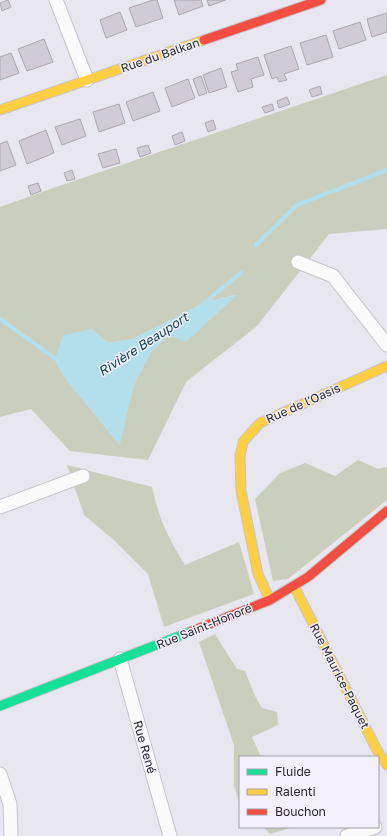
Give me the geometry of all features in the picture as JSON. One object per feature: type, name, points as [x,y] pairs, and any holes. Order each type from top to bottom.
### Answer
[{"type":"street","points":[[56,0],[87,80]]},
{"type":"street","name":"Rue du Balkan","points":[[0,110],[321,0]]},
{"type":"street","points":[[298,262],[333,276],[387,345]]},
{"type":"street","name":"Rue de l'Oasis","points":[[270,600],[258,574],[241,491],[240,456],[243,442],[260,423],[387,366]]},
{"type":"street","points":[[0,507],[83,476]]},
{"type":"street","name":"Rue Saint-Honoré","points":[[0,706],[270,600],[308,577],[387,511]]},
{"type":"street","name":"Rue Maurice-Paquet","points":[[294,586],[377,750],[387,765]]},
{"type":"street","name":"Rue René","points":[[120,659],[170,836]]},
{"type":"street","points":[[0,774],[10,804],[12,836]]},
{"type":"street","points":[[347,836],[374,828]]},
{"type":"green space","points":[[387,75],[387,229],[329,234],[257,326],[186,382],[148,460],[70,451],[31,409],[0,417],[0,207]],"holes":[[[236,295],[212,317],[169,335],[151,352],[134,384],[119,444],[62,374],[55,359],[91,329],[108,343],[133,339],[206,302]]]},
{"type":"green space","points":[[358,460],[378,469],[387,467],[387,500],[288,579],[273,581],[255,499],[280,473],[305,463],[335,476]]},
{"type":"green space","points":[[67,465],[152,487],[165,528],[185,565],[239,542],[254,594],[164,627],[148,574],[115,541],[84,515]]},
{"type":"green space","points":[[215,634],[237,669],[245,671],[255,696],[262,708],[277,712],[278,725],[252,737],[261,756],[239,756],[239,802],[234,785],[234,745],[199,642]]},
{"type":"green space","points":[[264,828],[291,828],[270,834]]},
{"type":"water","points":[[237,295],[186,342],[169,335],[151,352],[134,384],[120,445],[62,374],[55,359],[63,335],[92,329],[108,343],[133,339],[206,302]]},
{"type":"building","points":[[8,0],[11,7],[2,11],[0,3]]},
{"type":"building","points":[[157,0],[163,18],[136,27],[129,8]]},
{"type":"building","points":[[174,0],[201,0],[203,6],[179,15]]},
{"type":"building","points":[[207,0],[226,0],[209,6]]},
{"type":"building","points":[[120,12],[127,30],[106,38],[100,20]]},
{"type":"building","points":[[387,13],[387,32],[372,37],[367,19]]},
{"type":"building","points":[[360,22],[366,40],[339,49],[333,31]]},
{"type":"building","points":[[326,35],[333,57],[307,65],[300,43]]},
{"type":"building","points":[[44,39],[53,62],[27,71],[18,49]]},
{"type":"building","points":[[291,46],[299,69],[284,74],[287,80],[279,82],[277,77],[272,79],[264,55]]},
{"type":"building","points":[[11,53],[19,73],[0,80],[0,57]]},
{"type":"building","points":[[258,57],[264,75],[251,79],[253,87],[238,92],[231,72],[238,70],[236,64]]},
{"type":"building","points":[[221,68],[227,87],[209,93],[203,75]]},
{"type":"building","points":[[201,76],[207,93],[199,96],[193,79]]},
{"type":"building","points":[[188,79],[195,98],[172,107],[165,88]]},
{"type":"building","points":[[320,86],[322,94],[312,97],[309,90]]},
{"type":"building","points":[[153,92],[160,111],[133,121],[126,102]]},
{"type":"building","points":[[287,97],[290,104],[279,108],[277,101]]},
{"type":"building","points":[[119,104],[125,123],[99,132],[93,112]]},
{"type":"building","points":[[272,104],[274,110],[265,113],[262,107]]},
{"type":"building","points":[[80,119],[86,136],[62,145],[55,127]]},
{"type":"building","points":[[213,120],[216,129],[208,132],[205,123]]},
{"type":"building","points":[[46,130],[54,153],[27,164],[19,141]]},
{"type":"building","points":[[182,132],[185,141],[175,145],[172,136]]},
{"type":"building","points":[[7,141],[16,165],[0,171],[0,144]]},
{"type":"building","points":[[148,145],[151,153],[140,157],[137,148]]},
{"type":"building","points":[[116,149],[120,163],[103,168],[98,154]]},
{"type":"building","points":[[72,170],[75,179],[67,181],[64,173]]},
{"type":"building","points":[[38,183],[41,191],[31,195],[28,186]]},
{"type":"waterway","name":"Rivière Beauport","points":[[256,245],[297,205],[387,170]]},
{"type":"waterway","name":"Rivière Beauport","points":[[202,305],[241,273]]},
{"type":"waterway","name":"Rivière Beauport","points":[[0,319],[59,361]]},
{"type":"traffic: fast","points":[[0,706],[192,631]]},
{"type":"traffic: slow","points":[[0,110],[204,40]]},
{"type":"traffic: slow","points":[[270,600],[258,574],[241,491],[240,456],[243,442],[260,423],[387,366]]},
{"type":"traffic: slow","points":[[294,586],[377,750],[387,765]]},
{"type":"traffic: jam","points":[[204,40],[321,0]]},
{"type":"traffic: jam","points":[[192,631],[270,600],[308,577],[387,511]]}]
